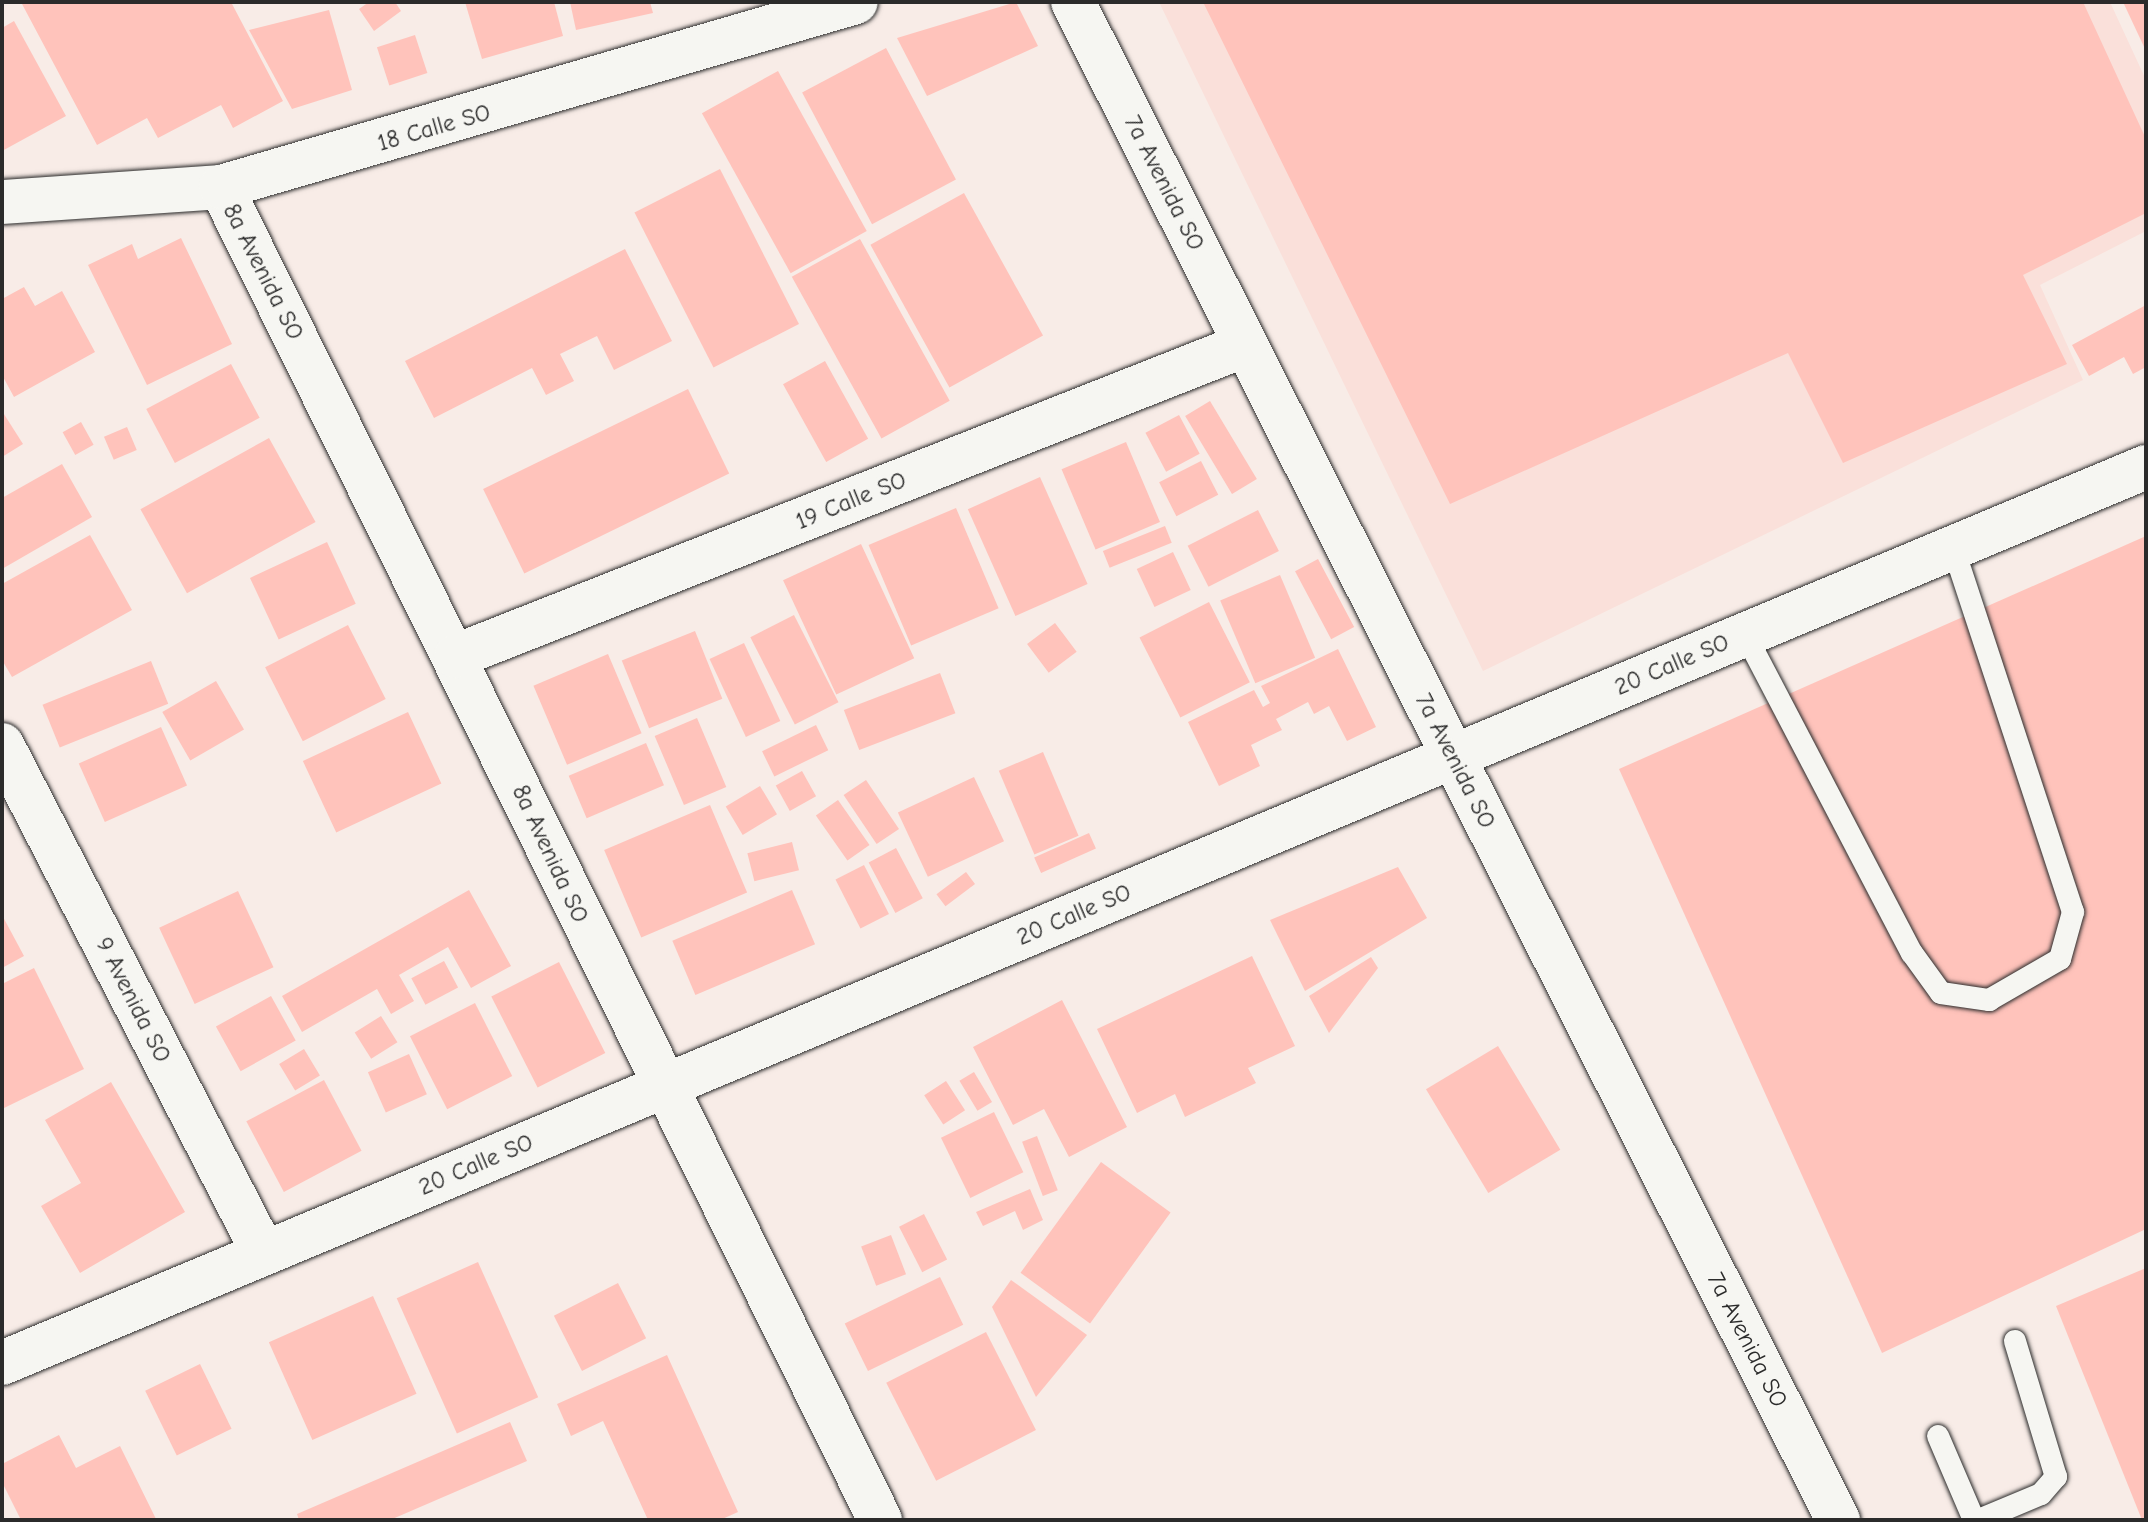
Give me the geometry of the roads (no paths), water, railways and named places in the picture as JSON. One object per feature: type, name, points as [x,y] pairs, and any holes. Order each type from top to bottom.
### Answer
[{"type":"street","name":"18 Calle SO","points":[[2,202],[221,187],[856,2]]},
{"type":"street","name":"7a Avenida SO","points":[[1073,2],[1838,1520]]},
{"type":"street","name":"8a Avenida SO","points":[[221,187],[456,656],[868,1516]]},
{"type":"street","name":"19 Calle SO","points":[[456,656],[1245,345]]},
{"type":"street","name":"20 Calle SO","points":[[2,1363],[2146,467]]},
{"type":"street","name":"9 Avenida SO","points":[[2,745],[264,1254]]},
{"type":"lane","points":[[1745,634],[1912,953],[1941,993],[1989,1000],[2060,959],[2073,912],[1953,547]]},
{"type":"lane","points":[[1938,1436],[1977,1520],[2041,1494],[2056,1477],[2015,1341]]}]
